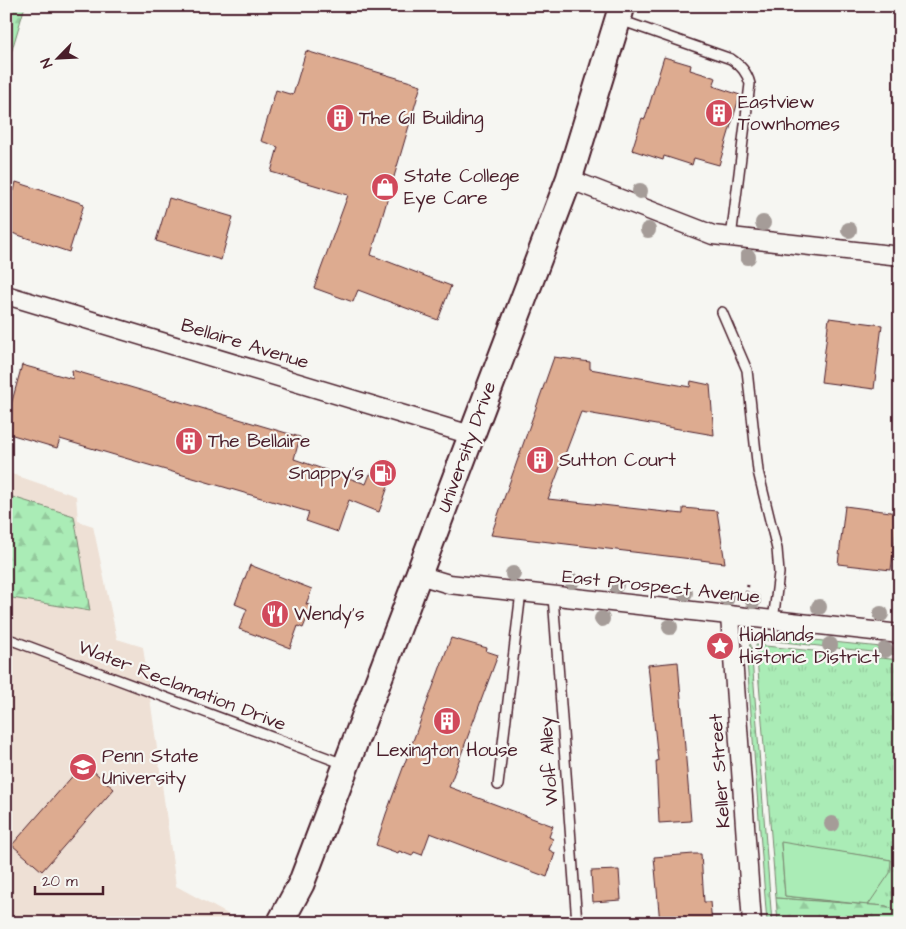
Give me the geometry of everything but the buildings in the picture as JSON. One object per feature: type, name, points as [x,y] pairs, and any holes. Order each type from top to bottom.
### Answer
[{"type":"main road","name":"University Drive","points":[[280,923],[301,884],[569,179],[621,13]]},
{"type":"main road","name":"University Drive","points":[[294,923],[301,884]]},
{"type":"street","points":[[569,179],[700,231],[732,238],[900,256]]},
{"type":"street","name":"Bellaire Avenue","points":[[6,295],[471,435]]},
{"type":"street","name":"East Prospect Avenue","points":[[419,575],[449,584],[900,634]]},
{"type":"street","name":"Keller Street","points":[[730,616],[752,923]]},
{"type":"lane","points":[[621,13],[731,59],[741,66],[748,78],[750,84],[732,238]]},
{"type":"lane","points":[[722,312],[746,370],[758,470],[777,549],[779,573],[773,620]]},
{"type":"lane","points":[[498,785],[521,592]]},
{"type":"lane","name":"Wolf Alley","points":[[553,596],[577,923]]},
{"type":"lane","name":"Water Reclamation Drive","points":[[6,638],[347,765]]},
{"type":"path","points":[[746,595],[748,585]]},
{"type":"shaded area","name":"Penn State University","points":[[6,472],[76,496],[78,521],[93,526],[117,639],[143,647],[176,886],[244,923],[6,923]]},
{"type":"green space","points":[[6,6],[25,6],[6,70]]},
{"type":"green space","points":[[6,495],[74,516],[90,611],[6,597]]},
{"type":"green space","points":[[766,635],[900,649],[900,655],[756,639]]},
{"type":"green space","points":[[750,644],[772,923],[767,923],[747,661]]},
{"type":"green space","points":[[756,645],[900,660],[900,912],[886,906],[868,905],[891,860],[781,843],[785,896],[859,904],[776,898]]},
{"type":"green space","points":[[781,842],[891,860],[890,873],[868,905],[785,896]]},
{"type":"green space","points":[[776,898],[886,906],[900,912],[900,923],[778,923]]},
{"type":"place","name":"Eastview Townhomes","points":[[719,113]]},
{"type":"place","name":"The 611 Building","points":[[340,118]]},
{"type":"place","name":"State College Eye Care","points":[[385,187]]},
{"type":"place","name":"The Bellaire","points":[[189,441]]},
{"type":"place","name":"Sutton Court","points":[[540,460]]},
{"type":"place","name":"Snappy's","points":[[383,473]]},
{"type":"place","name":"Wendy's","points":[[275,614]]},
{"type":"place","name":"Highlands Historic District","points":[[720,646]]},
{"type":"place","name":"Lexington House","points":[[447,721]]},
{"type":"place","name":"Penn State University","points":[[83,767]]}]
